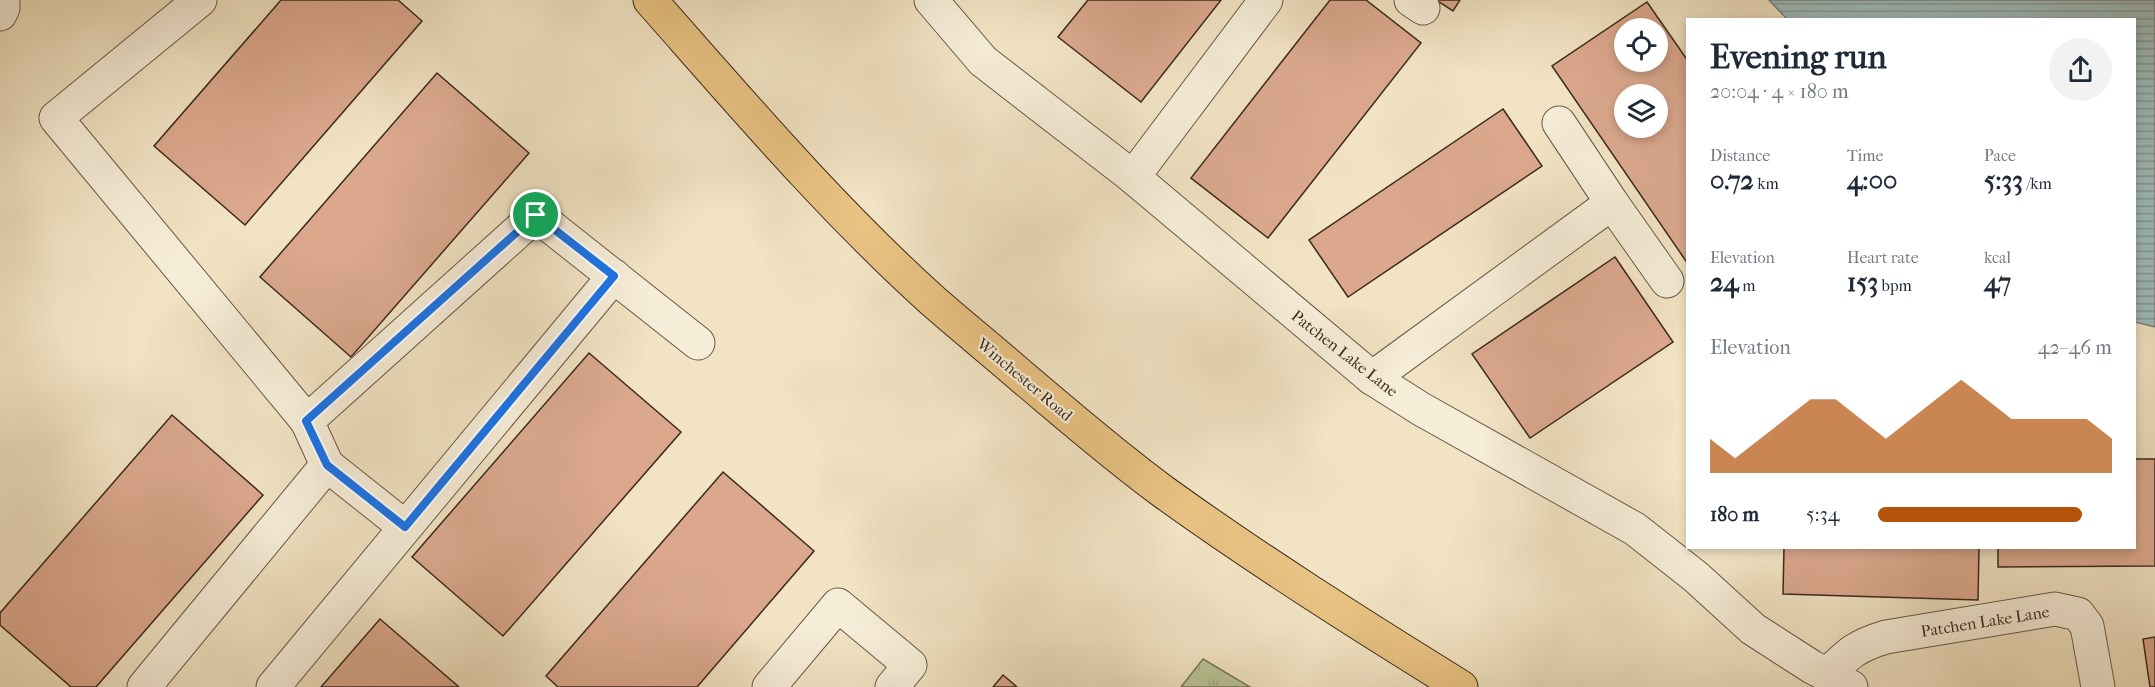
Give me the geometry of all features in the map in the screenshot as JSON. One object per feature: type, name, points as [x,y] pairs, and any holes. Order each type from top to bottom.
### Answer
[{"type":"highway","name":"Winchester Road","points":[[650,0],[765,130],[867,239],[934,301],[1103,445],[1251,552],[1348,617],[1461,687]]},
{"type":"street","points":[[0,14],[3,0]]},
{"type":"street","points":[[200,0],[56,118],[306,421],[327,465],[405,527]]},
{"type":"street","name":"Patchen Lake Lane","points":[[931,0],[984,61],[1133,177],[1372,378],[1421,410],[1635,529],[1696,577],[1754,629],[1812,668],[1839,681],[1845,657],[1863,644],[1886,637],[2055,609],[2078,614],[2087,626],[2097,687]]},
{"type":"street","points":[[1133,177],[1266,0]]},
{"type":"street","points":[[1559,123],[1667,281]]},
{"type":"street","points":[[1372,378],[1612,203]]},
{"type":"street","points":[[306,421],[536,215],[698,343]]},
{"type":"street","points":[[273,687],[614,276]]},
{"type":"street","points":[[144,687],[327,465]]},
{"type":"street","points":[[769,687],[838,605],[910,665],[892,687]]},
{"type":"green space","points":[[1203,659],[1250,687],[1181,687]]},
{"type":"water","points":[[1769,0],[2155,0],[2155,327],[2136,322],[2136,18],[1786,18]]},
{"type":"building","points":[[281,0],[398,0],[422,21],[245,225],[154,146]]},
{"type":"building","points":[[1088,0],[1221,0],[1141,102],[1058,37]]},
{"type":"building","points":[[1330,0],[1366,0],[1421,43],[1268,238],[1191,178]]},
{"type":"building","points":[[1436,0],[1460,0],[1453,11]]},
{"type":"building","points":[[1647,2],[1658,18],[1623,18]]},
{"type":"building","points":[[1614,24],[1614,72],[1668,72],[1668,32],[1686,58],[1686,261],[1552,66]]},
{"type":"building","points":[[437,73],[529,153],[351,357],[260,277]]},
{"type":"building","points":[[1503,109],[1542,166],[1348,297],[1309,240]]},
{"type":"building","points":[[1615,257],[1673,342],[1530,438],[1472,354]]},
{"type":"building","points":[[589,353],[681,432],[503,636],[412,557]]},
{"type":"building","points":[[172,415],[263,495],[96,687],[71,687],[0,625],[0,613]]},
{"type":"building","points":[[2136,459],[2155,459],[2155,566],[1998,567],[1998,549],[2136,549]]},
{"type":"building","points":[[723,472],[814,551],[697,687],[558,687],[546,676]]},
{"type":"building","points":[[1784,549],[1979,549],[1978,600],[1783,594]]},
{"type":"building","points":[[380,619],[459,687],[321,687]]},
{"type":"building","points":[[2155,637],[2155,687],[2150,687],[2143,639]]},
{"type":"building","points":[[1003,675],[1017,687],[993,687]]},
{"type":"route","points":[[536,215],[614,276],[405,527],[327,465],[306,421],[536,215]]}]
